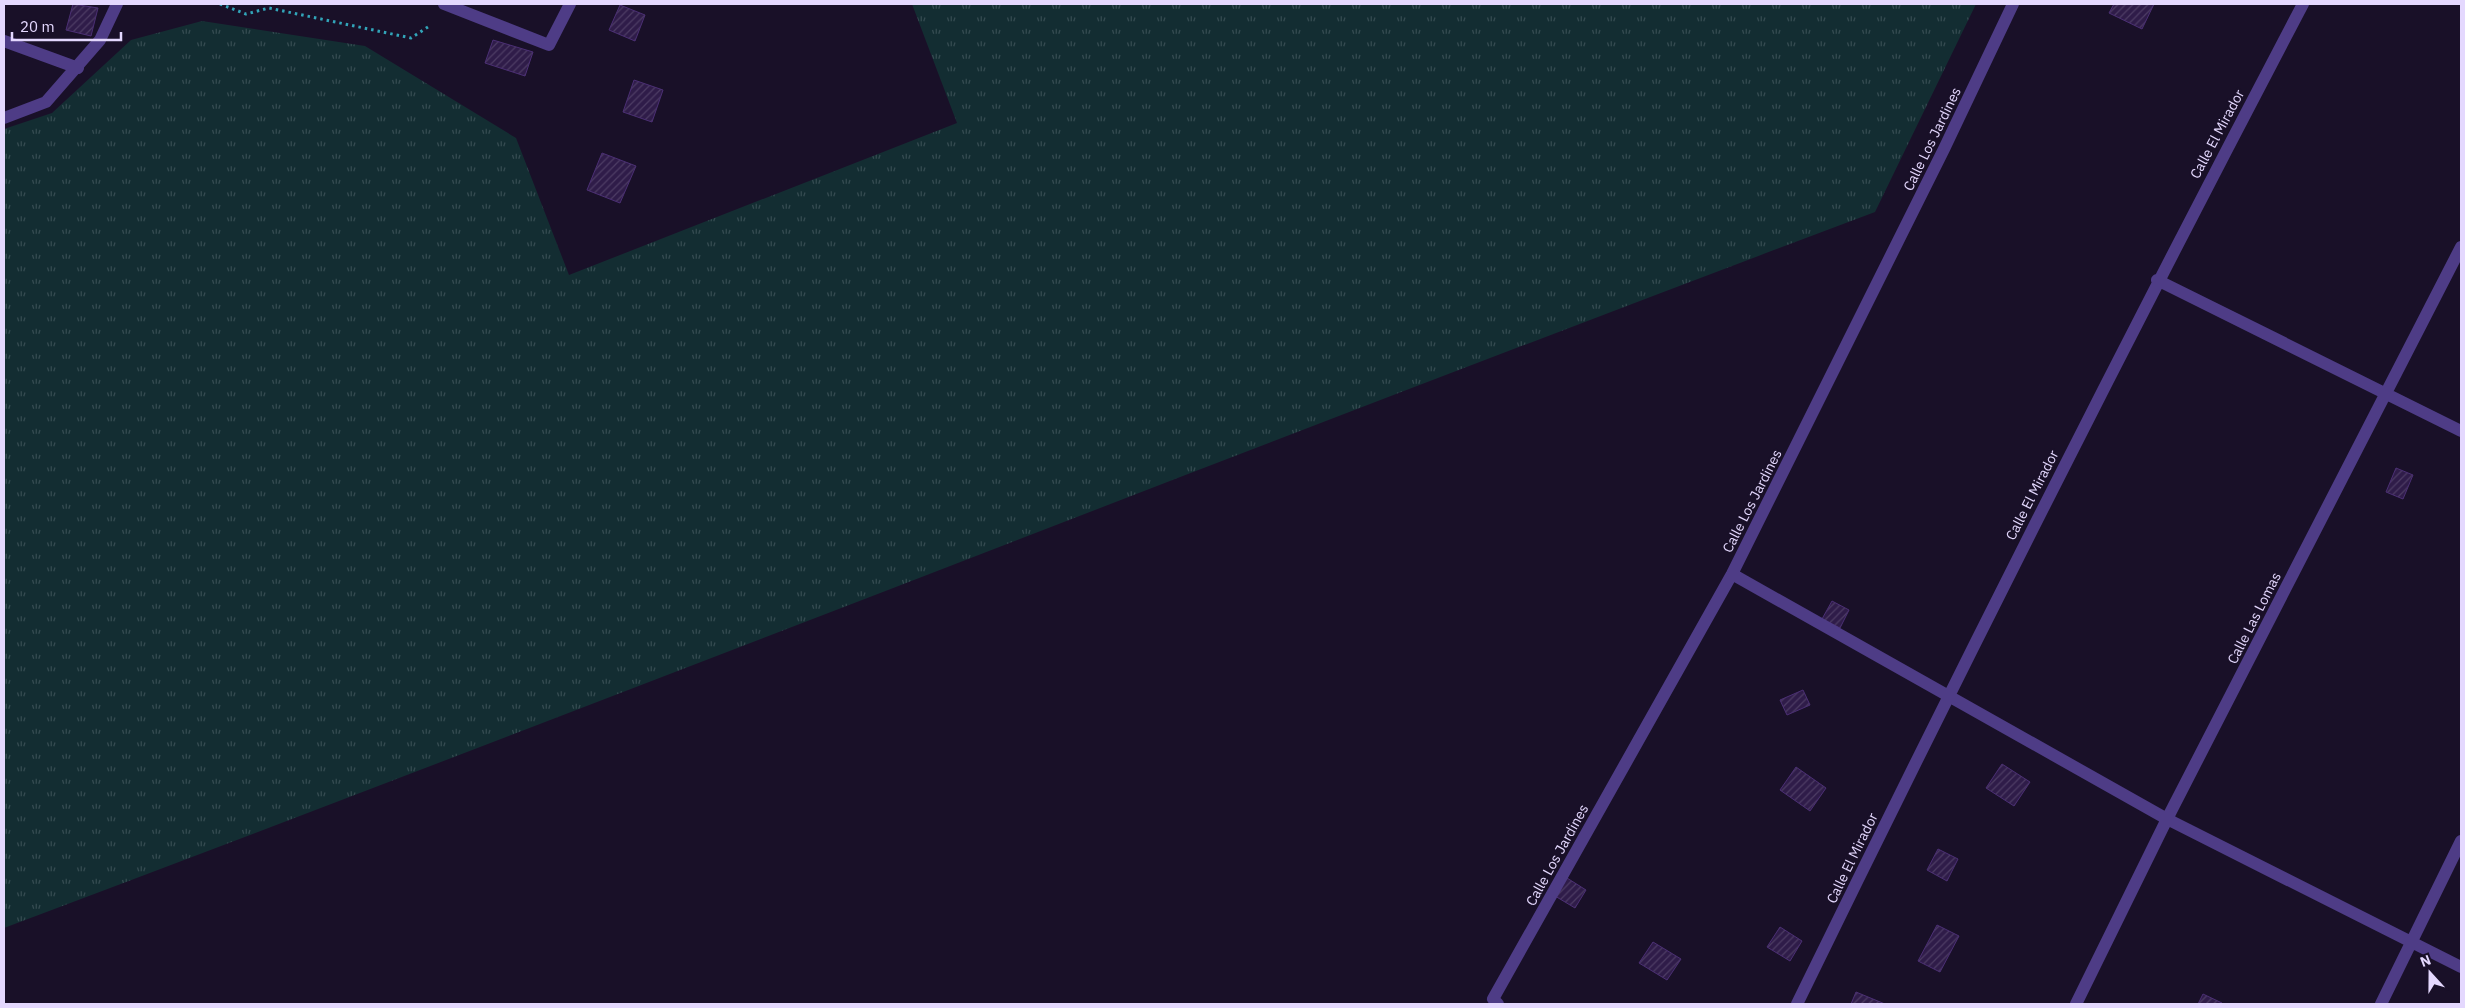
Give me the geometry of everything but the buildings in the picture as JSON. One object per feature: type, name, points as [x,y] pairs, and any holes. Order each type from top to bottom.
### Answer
[{"type":"street","points":[[4,118],[46,102],[78,68],[100,40],[117,4]]},
{"type":"street","points":[[444,4],[549,45],[570,4]]},
{"type":"street","name":"Calle Los Jardines","points":[[1495,1002],[1732,574],[1944,149],[2013,4]]},
{"type":"street","name":"Calle El Mirador","points":[[1797,1004],[1947,697],[2157,280],[2303,4]]},
{"type":"street","points":[[4,42],[78,68]]},
{"type":"street","name":"Calle Las Lomas","points":[[2076,1004],[2167,819],[2461,248]]},
{"type":"street","points":[[2157,280],[2461,431]]},
{"type":"street","points":[[1732,574],[1947,697],[2167,819],[2461,967]]},
{"type":"street","points":[[2381,1004],[2461,841]]},
{"type":"path","points":[[220,4],[246,14],[268,8],[411,38],[457,9]]},
{"type":"green space","points":[[912,4],[1976,4],[1875,212],[4,928],[4,129],[52,113],[131,40],[202,21],[365,46],[516,138],[569,275],[957,123]]}]
